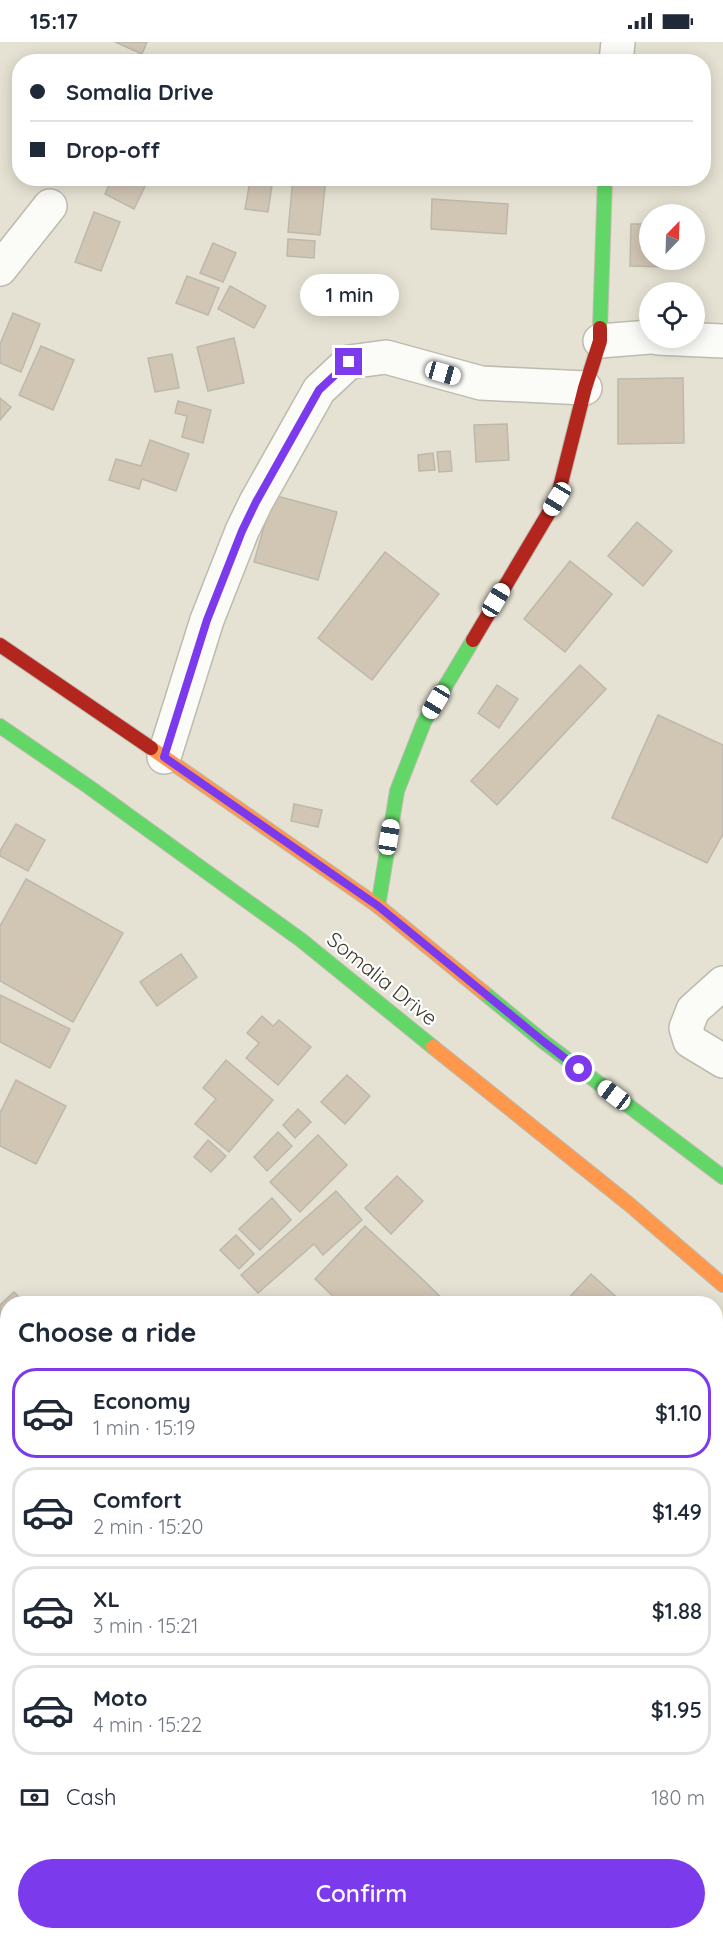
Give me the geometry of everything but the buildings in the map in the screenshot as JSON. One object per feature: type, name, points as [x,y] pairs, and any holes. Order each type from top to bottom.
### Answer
[{"type":"main road","points":[[378,906],[397,791],[424,722],[557,499],[585,388],[600,342],[605,186]]},
{"type":"main road","points":[[0,645],[378,906],[544,1042],[722,1174]]},
{"type":"main road","name":"Somalia Drive","points":[[0,726],[301,940],[621,1197],[723,1285]]},
{"type":"street","points":[[0,269],[50,206]]},
{"type":"street","points":[[600,342],[639,338]]},
{"type":"street","points":[[705,340],[723,341]]},
{"type":"street","points":[[164,757],[207,620],[242,531],[319,390],[349,362],[386,357],[481,383],[585,388]]},
{"type":"street","points":[[723,983],[693,1010],[686,1028],[690,1041],[723,1061]]},
{"type":"traffic: fast","points":[[600,328],[605,186]]},
{"type":"traffic: fast","points":[[378,906],[397,791],[424,722],[473,640]]},
{"type":"traffic: fast","points":[[0,726],[89,787],[301,940],[433,1047]]},
{"type":"traffic: fast","points":[[483,992],[544,1042],[723,1177]]},
{"type":"traffic: slow","points":[[151,748],[378,906],[483,992]]},
{"type":"traffic: slow","points":[[433,1047],[630,1205],[723,1285]]},
{"type":"traffic: jam","points":[[473,640],[557,499],[585,388],[600,341],[600,328]]},
{"type":"traffic: jam","points":[[0,645],[151,748]]},
{"type":"route","points":[[349,362],[319,390],[242,531],[207,620],[164,757],[378,906],[579,1069]]}]
